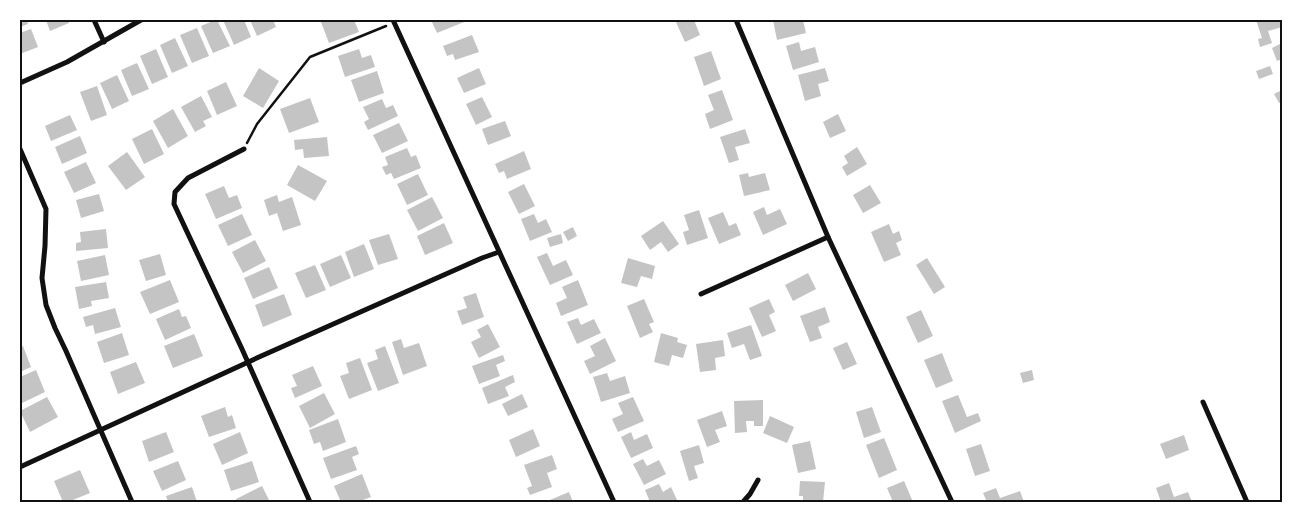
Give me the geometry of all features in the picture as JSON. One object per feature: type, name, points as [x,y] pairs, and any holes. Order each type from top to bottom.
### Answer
[{"type":"street","points":[[94,20],[104,42]]},
{"type":"street","points":[[20,83],[67,62],[141,20]]},
{"type":"street","points":[[736,20],[828,237],[952,502]]},
{"type":"street","points":[[394,21],[614,502]]},
{"type":"street","points":[[20,149],[46,209],[42,278],[46,305],[54,328],[66,351],[132,502]]},
{"type":"street","points":[[244,149],[188,178],[175,192],[174,204],[310,502]]},
{"type":"street","points":[[701,294],[828,237]]},
{"type":"street","points":[[20,467],[464,266],[499,252]]},
{"type":"street","points":[[1203,402],[1247,502]]},
{"type":"street","points":[[743,502],[758,480]]},
{"type":"path","points":[[244,149],[257,124],[310,56],[394,21]]},
{"type":"building","points":[[20,20],[27,20],[28,24],[20,27]]},
{"type":"building","points":[[46,20],[68,20],[69,23],[50,31]]},
{"type":"building","points":[[217,20],[230,46],[213,53],[201,26]]},
{"type":"building","points":[[223,20],[244,20],[251,37],[234,45]]},
{"type":"building","points":[[250,20],[273,20],[276,27],[257,36]]},
{"type":"building","points":[[326,20],[354,20],[359,32],[329,43],[321,22]]},
{"type":"building","points":[[431,20],[469,20],[437,33]]},
{"type":"building","points":[[675,20],[694,20],[700,35],[685,42]]},
{"type":"building","points":[[773,20],[803,20],[806,33],[777,40]]},
{"type":"building","points":[[1256,20],[1282,20],[1282,27],[1268,31],[1272,43],[1260,47],[1258,39],[1262,38]]},
{"type":"building","points":[[197,28],[209,56],[192,63],[180,35]]},
{"type":"building","points":[[31,29],[38,47],[20,54],[20,33]]},
{"type":"building","points":[[472,35],[479,52],[455,60],[453,54],[447,56],[443,46]]},
{"type":"building","points":[[175,38],[188,66],[172,73],[160,45]]},
{"type":"building","points":[[799,42],[801,51],[815,47],[819,62],[793,70],[786,46]]},
{"type":"building","points":[[1282,43],[1282,59],[1277,61],[1272,48]]},
{"type":"building","points":[[156,49],[168,77],[152,84],[140,56]]},
{"type":"building","points":[[359,49],[362,58],[371,55],[375,67],[345,77],[338,56]]},
{"type":"building","points":[[711,51],[721,79],[704,86],[694,57]]},
{"type":"building","points":[[137,63],[149,89],[132,96],[121,70]]},
{"type":"building","points":[[1270,66],[1273,74],[1259,79],[1256,71]]},
{"type":"building","points":[[259,68],[279,81],[263,108],[243,96]]},
{"type":"building","points":[[479,68],[486,84],[464,93],[457,78]]},
{"type":"building","points":[[825,68],[829,81],[818,84],[821,96],[805,101],[798,75]]},
{"type":"building","points":[[377,71],[384,93],[359,102],[351,80]]},
{"type":"building","points":[[117,75],[129,101],[112,109],[100,83]]},
{"type":"building","points":[[226,82],[237,106],[217,115],[207,91]]},
{"type":"building","points":[[97,86],[107,115],[91,121],[80,92]]},
{"type":"building","points":[[722,90],[733,120],[710,129],[705,114],[714,110],[708,95]]},
{"type":"building","points":[[1282,90],[1282,102],[1279,103],[1274,94]]},
{"type":"building","points":[[201,96],[212,117],[203,121],[206,126],[195,132],[181,107]]},
{"type":"building","points":[[482,97],[492,117],[476,125],[466,104]]},
{"type":"building","points":[[310,98],[319,122],[289,133],[280,109]]},
{"type":"building","points":[[382,99],[386,108],[393,105],[398,116],[368,130],[364,122],[369,119],[363,107]]},
{"type":"building","points":[[173,109],[188,136],[168,148],[153,121]]},
{"type":"building","points":[[838,114],[846,131],[830,138],[823,122]]},
{"type":"building","points":[[70,115],[77,130],[51,141],[45,126]]},
{"type":"building","points":[[505,121],[511,136],[488,145],[482,129]]},
{"type":"building","points":[[399,123],[408,141],[382,153],[373,135]]},
{"type":"building","points":[[152,129],[164,154],[144,164],[132,139]]},
{"type":"building","points":[[745,129],[750,143],[735,147],[739,160],[729,163],[720,137]]},
{"type":"building","points":[[80,136],[87,153],[62,164],[55,147]]},
{"type":"building","points":[[327,137],[329,156],[304,158],[303,149],[295,150],[294,140]]},
{"type":"building","points":[[857,147],[867,164],[847,176],[842,167],[848,163],[844,156]]},
{"type":"building","points":[[407,148],[411,157],[416,155],[421,168],[394,179],[391,173],[386,175],[382,167],[388,165],[385,157]]},
{"type":"building","points":[[524,151],[531,169],[507,179],[504,171],[499,173],[495,164]]},
{"type":"building","points":[[127,152],[145,177],[126,190],[108,166]]},
{"type":"building","points":[[86,162],[96,183],[74,193],[64,172]]},
{"type":"building","points":[[298,165],[327,181],[315,201],[287,185]]},
{"type":"building","points":[[748,173],[749,177],[765,173],[770,190],[744,196],[739,175]]},
{"type":"building","points":[[418,174],[428,195],[407,205],[397,184]]},
{"type":"building","points":[[524,184],[535,206],[519,214],[508,192]]},
{"type":"building","points":[[870,185],[881,203],[863,213],[853,195]]},
{"type":"building","points":[[224,186],[229,198],[237,195],[242,208],[216,219],[205,194]]},
{"type":"building","points":[[99,194],[104,211],[81,218],[76,200]]},
{"type":"building","points":[[277,195],[279,202],[292,197],[301,225],[283,231],[277,213],[269,216],[264,200]]},
{"type":"building","points":[[432,197],[443,218],[418,231],[407,210]]},
{"type":"building","points":[[764,207],[767,215],[780,209],[787,224],[763,235],[753,212]]},
{"type":"building","points":[[699,210],[708,238],[687,245],[683,232],[689,230],[684,215]]},
{"type":"building","points":[[723,212],[729,226],[736,223],[741,235],[719,244],[708,218]]},
{"type":"building","points":[[242,214],[252,235],[228,246],[218,225]]},
{"type":"building","points":[[534,214],[538,223],[546,219],[552,232],[530,241],[521,219]]},
{"type":"building","points":[[663,221],[679,244],[668,252],[661,242],[650,250],[641,236]]},
{"type":"building","points":[[444,223],[453,243],[425,255],[417,236]]},
{"type":"building","points":[[889,224],[893,234],[899,231],[902,240],[896,243],[901,255],[884,262],[871,232]]},
{"type":"building","points":[[573,227],[577,236],[568,241],[563,232]]},
{"type":"building","points":[[106,229],[108,248],[76,251],[76,243],[81,242],[80,232]]},
{"type":"building","points":[[389,234],[398,259],[378,265],[369,240]]},
{"type":"building","points":[[561,234],[563,243],[550,247],[547,238]]},
{"type":"building","points":[[255,240],[266,261],[243,273],[232,252]]},
{"type":"building","points":[[364,244],[374,269],[354,277],[345,252]]},
{"type":"building","points":[[547,253],[553,266],[566,260],[573,275],[550,285],[537,257]]},
{"type":"building","points":[[160,254],[166,275],[146,281],[139,260]]},
{"type":"building","points":[[105,255],[109,275],[81,281],[77,261]]},
{"type":"building","points":[[341,255],[351,278],[330,287],[320,264]]},
{"type":"building","points":[[628,258],[655,266],[652,279],[641,276],[637,287],[621,283]]},
{"type":"building","points":[[927,258],[945,287],[934,294],[916,265]]},
{"type":"building","points":[[315,265],[326,290],[306,298],[295,273]]},
{"type":"building","points":[[269,267],[278,288],[253,299],[244,278]]},
{"type":"building","points":[[808,273],[816,289],[793,301],[785,285]]},
{"type":"building","points":[[170,280],[179,302],[150,314],[140,292]]},
{"type":"building","points":[[578,280],[588,305],[561,316],[556,303],[567,298],[562,287]]},
{"type":"building","points":[[106,282],[109,298],[91,301],[92,306],[79,309],[75,287]]},
{"type":"building","points":[[476,293],[484,317],[462,325],[457,311],[467,308],[463,297]]},
{"type":"building","points":[[284,294],[292,315],[263,327],[255,305]]},
{"type":"building","points":[[644,299],[654,322],[649,324],[653,332],[640,338],[627,306]]},
{"type":"building","points":[[769,299],[775,312],[769,315],[776,331],[762,337],[749,308]]},
{"type":"building","points":[[825,307],[830,322],[818,327],[822,338],[810,342],[800,316]]},
{"type":"building","points":[[115,308],[121,327],[95,334],[93,325],[86,327],[83,317]]},
{"type":"building","points":[[179,309],[182,317],[186,316],[191,328],[165,340],[156,319]]},
{"type":"building","points":[[921,310],[933,336],[918,343],[906,317]]},
{"type":"building","points":[[578,318],[581,325],[594,319],[601,333],[577,344],[567,322]]},
{"type":"building","points":[[488,324],[500,347],[479,358],[471,342],[481,337],[477,330]]},
{"type":"building","points":[[751,325],[762,356],[750,360],[744,344],[732,348],[727,333]]},
{"type":"building","points":[[122,333],[129,355],[104,363],[97,342]]},
{"type":"building","points":[[661,333],[678,338],[677,342],[687,345],[683,358],[672,355],[669,366],[654,362]]},
{"type":"building","points":[[194,334],[203,356],[173,368],[164,346]]},
{"type":"building","points":[[605,338],[616,361],[590,374],[584,361],[595,356],[590,346]]},
{"type":"building","points":[[401,339],[404,348],[419,343],[427,366],[403,375],[392,342]]},
{"type":"building","points":[[723,340],[725,356],[715,358],[716,370],[700,372],[696,344]]},
{"type":"building","points":[[847,342],[857,364],[843,370],[833,348]]},
{"type":"building","points":[[23,346],[31,367],[20,372],[20,347]]},
{"type":"building","points":[[385,346],[399,383],[378,391],[367,363],[378,359],[375,350]]},
{"type":"building","points":[[942,353],[953,381],[936,388],[924,360]]},
{"type":"building","points":[[503,355],[505,361],[496,365],[500,376],[479,384],[472,366]]},
{"type":"building","points":[[360,358],[372,390],[349,399],[340,376],[349,373],[346,363]]},
{"type":"building","points":[[136,362],[145,383],[118,394],[110,372]]},
{"type":"building","points":[[313,366],[322,386],[295,398],[291,388],[297,386],[292,375]]},
{"type":"building","points":[[36,370],[45,392],[20,404],[20,377]]},
{"type":"building","points":[[1032,370],[1034,380],[1023,383],[1020,373]]},
{"type":"building","points":[[607,373],[610,381],[625,376],[630,393],[601,402],[593,377]]},
{"type":"building","points":[[513,375],[515,382],[505,387],[509,396],[488,404],[482,388]]},
{"type":"building","points":[[324,393],[335,414],[310,428],[299,406]]},
{"type":"building","points":[[522,394],[528,407],[508,416],[502,404]]},
{"type":"building","points":[[958,395],[967,417],[978,413],[981,421],[955,433],[942,401]]},
{"type":"building","points":[[47,397],[58,417],[30,432],[20,411]]},
{"type":"building","points":[[633,397],[644,421],[618,432],[612,419],[623,414],[618,403]]},
{"type":"building","points":[[763,400],[763,426],[754,426],[754,421],[746,421],[747,432],[735,433],[734,401]]},
{"type":"building","points":[[225,407],[228,417],[232,415],[236,428],[209,437],[201,416]]},
{"type":"building","points":[[872,407],[881,432],[864,438],[856,412]]},
{"type":"building","points":[[722,411],[727,426],[715,430],[720,442],[707,447],[697,420]]},
{"type":"building","points":[[770,416],[794,427],[787,443],[763,433]]},
{"type":"building","points":[[338,419],[346,442],[323,451],[320,442],[314,444],[309,430]]},
{"type":"building","points":[[533,429],[540,446],[516,457],[509,440]]},
{"type":"building","points":[[166,432],[174,452],[149,462],[142,441]]},
{"type":"building","points":[[240,432],[248,453],[222,465],[213,444]]},
{"type":"building","points":[[631,432],[634,440],[647,434],[653,448],[631,458],[621,437]]},
{"type":"building","points":[[1184,435],[1189,450],[1166,459],[1160,444]]},
{"type":"building","points":[[884,438],[897,470],[879,478],[866,445]]},
{"type":"building","points":[[810,441],[816,469],[798,473],[792,445]]},
{"type":"building","points":[[981,444],[990,471],[975,476],[966,449]]},
{"type":"building","points":[[699,445],[704,463],[694,466],[698,478],[689,481],[680,451]]},
{"type":"building","points":[[356,446],[359,454],[352,457],[357,470],[331,479],[323,458]]},
{"type":"building","points":[[552,455],[557,469],[547,473],[552,487],[530,495],[527,488],[532,486],[524,465]]},
{"type":"building","points":[[643,459],[647,466],[659,460],[666,474],[644,485],[633,464]]},
{"type":"building","points":[[178,461],[186,480],[162,491],[153,471]]},
{"type":"building","points":[[252,461],[259,482],[231,491],[224,470]]},
{"type":"building","points":[[80,470],[90,493],[68,502],[63,502],[54,481]]},
{"type":"building","points":[[362,474],[371,497],[358,502],[341,502],[334,486]]},
{"type":"building","points":[[800,481],[825,482],[823,502],[803,502],[803,496],[799,496]]},
{"type":"building","points":[[904,481],[913,502],[893,502],[887,488]]},
{"type":"building","points":[[1169,483],[1174,497],[1188,492],[1192,502],[1161,502],[1156,488]]},
{"type":"building","points":[[659,484],[663,492],[671,487],[678,502],[650,502],[645,490]]},
{"type":"building","points":[[262,486],[270,502],[237,502],[236,499]]},
{"type":"building","points":[[192,487],[197,502],[168,502],[166,496]]},
{"type":"building","points":[[996,488],[1000,498],[1020,491],[1024,502],[987,502],[983,493]]},
{"type":"building","points":[[569,492],[573,502],[545,502]]}]
